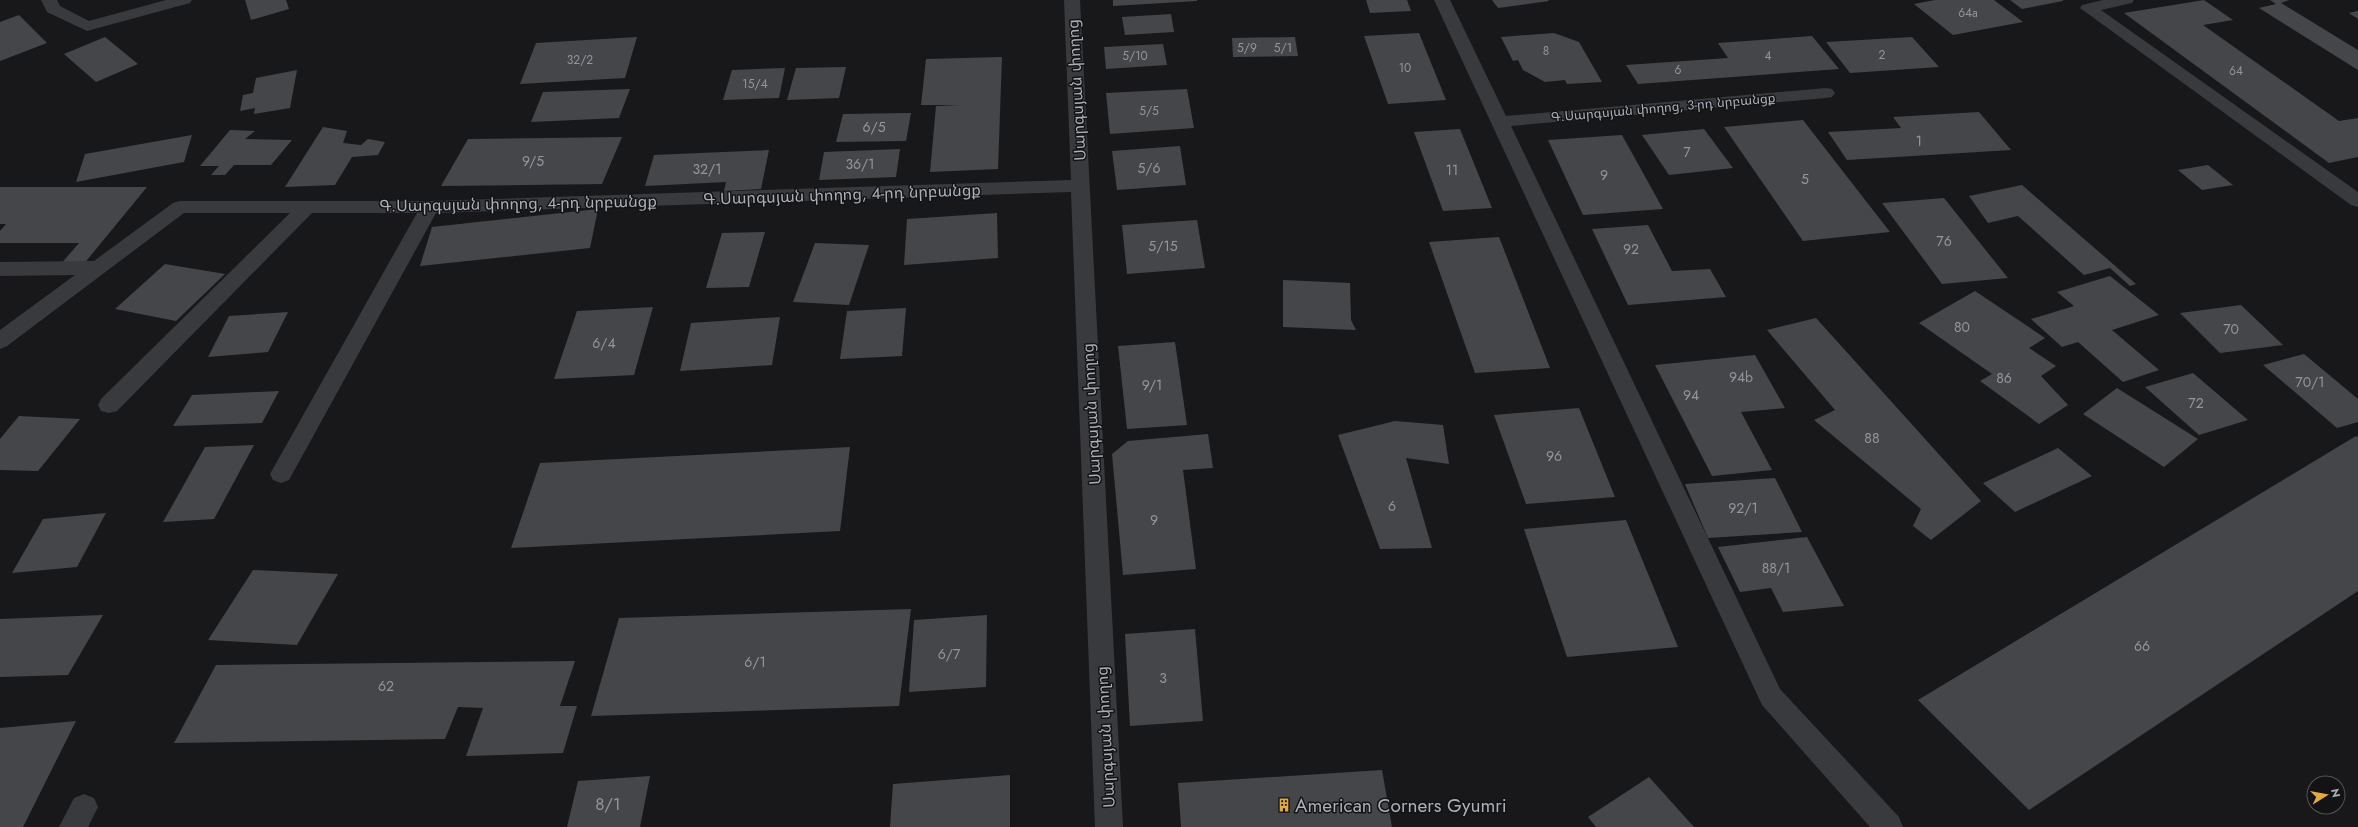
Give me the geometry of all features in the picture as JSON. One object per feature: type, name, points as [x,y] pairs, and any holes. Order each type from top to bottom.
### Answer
[{"type":"street","points":[[49,0],[53,9],[87,26],[184,0]]},
{"type":"street","name":"Սարգսյան փողոց","points":[[1072,0],[1109,827]]},
{"type":"street","points":[[1442,0],[1770,697],[1888,827]]},
{"type":"street","points":[[2126,0],[2088,8],[2358,201]]},
{"type":"street","name":"Գ.Սարգսյան փողոց, 3-րդ նրբանցք","points":[[1500,122],[1826,92]]},
{"type":"street","name":"Գ.Սարգսյան փողոց, 4-րդ նրբանցք","points":[[0,341],[180,206],[430,207],[1081,186]]},
{"type":"street","points":[[108,405],[307,206]]},
{"type":"street","points":[[282,474],[430,207]]},
{"type":"street","points":[[0,269],[98,268]]},
{"type":"building","points":[[245,0],[286,0],[289,9],[251,20]]},
{"type":"building","points":[[1113,0],[1197,0],[1197,1],[1113,6]]},
{"type":"building","points":[[1366,0],[1407,0],[1411,11],[1370,13]]},
{"type":"building","points":[[1492,0],[1548,0],[1549,1],[1498,8]]},
{"type":"building","points":[[1935,0],[1994,0],[2023,22],[1953,35],[1914,4]]},
{"type":"building","points":[[2010,0],[2063,0],[2063,1],[2022,9]]},
{"type":"building","points":[[2204,0],[2233,20],[2203,25],[2339,121],[2358,118],[2358,157],[2329,163],[2124,13]]},
{"type":"building","points":[[2270,0],[2289,0],[2281,3],[2358,50],[2358,70],[2259,8],[2276,4]]},
{"type":"building","points":[[2358,11],[2358,19],[2349,13]]},
{"type":"building","points":[[1171,14],[1174,32],[1125,35],[1122,17]]},
{"type":"building","points":[[19,15],[47,43],[0,61],[0,22]]},
{"type":"building","points":[[1419,33],[1446,100],[1388,104],[1364,36]]},
{"type":"building","points":[[1554,33],[1579,42],[1602,82],[1567,84],[1565,80],[1545,82],[1523,70],[1518,60],[1513,61],[1501,37]]},
{"type":"building","points":[[1812,36],[1839,69],[1638,84],[1626,65],[1728,58],[1718,43]]},
{"type":"building","points":[[105,37],[138,64],[96,82],[64,54]]},
{"type":"building","points":[[637,37],[625,78],[520,84],[536,43]]},
{"type":"building","points":[[1295,37],[1298,56],[1233,57],[1232,38]]},
{"type":"building","points":[[1912,37],[1939,67],[1850,73],[1826,42]]},
{"type":"building","points":[[1163,44],[1167,65],[1106,69],[1104,47]]},
{"type":"building","points":[[1002,57],[998,169],[930,172],[936,106],[961,105],[921,105],[926,59]]},
{"type":"building","points":[[846,67],[839,98],[787,100],[796,68]]},
{"type":"building","points":[[785,68],[779,98],[723,100],[732,70]]},
{"type":"building","points":[[297,70],[290,108],[254,114],[255,108],[240,111],[243,95],[253,93],[256,78]]},
{"type":"building","points":[[630,89],[619,118],[531,122],[543,92]]},
{"type":"building","points":[[1187,89],[1194,128],[1110,134],[1106,93]]},
{"type":"building","points":[[1979,112],[2011,150],[1847,160],[1828,132],[1901,128],[1893,117]]},
{"type":"building","points":[[911,113],[906,141],[836,142],[843,114]]},
{"type":"building","points":[[1803,120],[1890,232],[1803,241],[1724,127]]},
{"type":"building","points":[[323,127],[347,131],[343,143],[361,145],[368,139],[385,142],[378,155],[352,157],[335,185],[285,187]]},
{"type":"building","points":[[1460,129],[1492,208],[1443,211],[1414,132]]},
{"type":"building","points":[[1704,129],[1733,168],[1669,175],[1642,135]]},
{"type":"building","points":[[230,130],[255,131],[245,139],[292,140],[271,165],[234,165],[225,175],[211,175],[219,166],[200,166]]},
{"type":"building","points":[[192,135],[184,162],[76,182],[85,154]]},
{"type":"building","points":[[1622,135],[1663,209],[1583,215],[1548,140]]},
{"type":"building","points":[[622,137],[602,184],[441,186],[468,139]]},
{"type":"building","points":[[1180,146],[1186,185],[1117,190],[1112,151]]},
{"type":"building","points":[[900,149],[896,177],[819,180],[824,152]]},
{"type":"building","points":[[769,150],[761,189],[724,191],[726,182],[645,186],[654,155]]},
{"type":"building","points":[[2208,165],[2233,185],[2202,190],[2178,170]]},
{"type":"building","points":[[2022,185],[2136,284],[2130,286],[2110,268],[2084,275],[2018,216],[1988,223],[1969,196]]},
{"type":"building","points":[[0,187],[147,187],[83,265],[60,265],[79,243],[0,243],[0,231],[6,224],[0,224]]},
{"type":"building","points":[[1944,198],[2008,278],[1942,284],[1882,203]]},
{"type":"building","points":[[598,209],[590,248],[420,266],[432,227]]},
{"type":"building","points":[[997,213],[998,258],[904,265],[907,219]]},
{"type":"building","points":[[1197,220],[1205,268],[1127,274],[1122,225]]},
{"type":"building","points":[[1648,225],[1672,271],[1710,269],[1726,297],[1628,305],[1592,229]]},
{"type":"building","points":[[765,232],[749,287],[706,288],[722,233]]},
{"type":"building","points":[[1499,237],[1550,368],[1475,373],[1429,242]]},
{"type":"building","points":[[815,243],[869,245],[849,305],[793,302]]},
{"type":"building","points":[[165,264],[225,274],[176,321],[115,309]]},
{"type":"building","points":[[2110,276],[2159,315],[2112,330],[2159,370],[2123,382],[2078,342],[2062,347],[2031,319],[2074,306],[2057,292]]},
{"type":"building","points":[[1283,280],[1350,283],[1351,320],[1356,330],[1283,327]]},
{"type":"building","points":[[1975,291],[2045,338],[2029,348],[2056,366],[2041,376],[2068,405],[2039,424],[1980,381],[1992,374],[1919,323]]},
{"type":"building","points":[[2241,305],[2283,345],[2220,353],[2180,313]]},
{"type":"building","points":[[653,307],[634,375],[554,379],[577,311]]},
{"type":"building","points":[[906,308],[902,356],[840,359],[847,311]]},
{"type":"building","points":[[288,312],[268,352],[208,357],[229,316]]},
{"type":"building","points":[[780,317],[772,365],[680,371],[691,323]]},
{"type":"building","points":[[1816,318],[1981,501],[1931,540],[1913,526],[1921,509],[1814,420],[1835,410],[1767,330]]},
{"type":"building","points":[[1175,342],[1187,425],[1127,429],[1118,346]]},
{"type":"building","points":[[2304,354],[2358,399],[2358,422],[2337,428],[2263,365]]},
{"type":"building","points":[[1755,355],[1785,408],[1741,412],[1772,470],[1712,476],[1655,365]]},
{"type":"building","points":[[2193,373],[2248,420],[2199,435],[2145,387]]},
{"type":"building","points":[[2117,388],[2198,439],[2164,467],[2083,414]]},
{"type":"building","points":[[279,391],[262,423],[173,426],[192,395]]},
{"type":"building","points":[[1579,408],[1615,497],[1526,504],[1494,415]]},
{"type":"building","points":[[19,416],[80,419],[38,471],[0,470],[0,439]]},
{"type":"building","points":[[1395,421],[1443,425],[1449,464],[1406,458],[1432,548],[1380,549],[1338,435]]},
{"type":"building","points":[[1208,434],[1213,468],[1183,470],[1196,569],[1123,575],[1112,454],[1128,441]]},
{"type":"building","points":[[2356,436],[2358,437],[2358,591],[2029,810],[1918,700]]},
{"type":"building","points":[[254,445],[214,519],[163,522],[205,447]]},
{"type":"building","points":[[850,447],[840,531],[511,548],[540,463]]},
{"type":"building","points":[[2058,448],[2092,476],[2015,512],[1983,483]]},
{"type":"building","points":[[1775,478],[1802,532],[1708,538],[1685,484]]},
{"type":"building","points":[[106,513],[77,567],[12,573],[43,519]]},
{"type":"building","points":[[1626,520],[1678,647],[1567,657],[1524,529]]},
{"type":"building","points":[[1807,537],[1844,606],[1783,612],[1771,588],[1740,592],[1718,547]]},
{"type":"building","points":[[253,570],[338,574],[297,645],[208,640]]},
{"type":"building","points":[[911,609],[899,706],[591,716],[619,618]]},
{"type":"building","points":[[103,615],[68,675],[0,677],[0,619]]},
{"type":"building","points":[[987,615],[986,687],[909,692],[914,620]]},
{"type":"building","points":[[1195,629],[1203,721],[1130,726],[1125,634]]},
{"type":"building","points":[[575,661],[560,706],[577,706],[563,753],[466,756],[483,708],[458,707],[445,739],[174,743],[216,665]]},
{"type":"building","points":[[76,721],[23,827],[0,827],[0,728]]},
{"type":"building","name":"American Corners Gyumri","points":[[1382,770],[1392,827],[1181,827],[1178,783]]},
{"type":"building","points":[[1010,775],[1010,827],[890,827],[893,784]]},
{"type":"building","points":[[650,776],[640,827],[567,827],[578,781]]},
{"type":"building","points":[[1649,777],[1694,827],[1596,827],[1588,817]]},
{"type":"place","name":"American Corners Gyumri","points":[[1284,805]]}]
